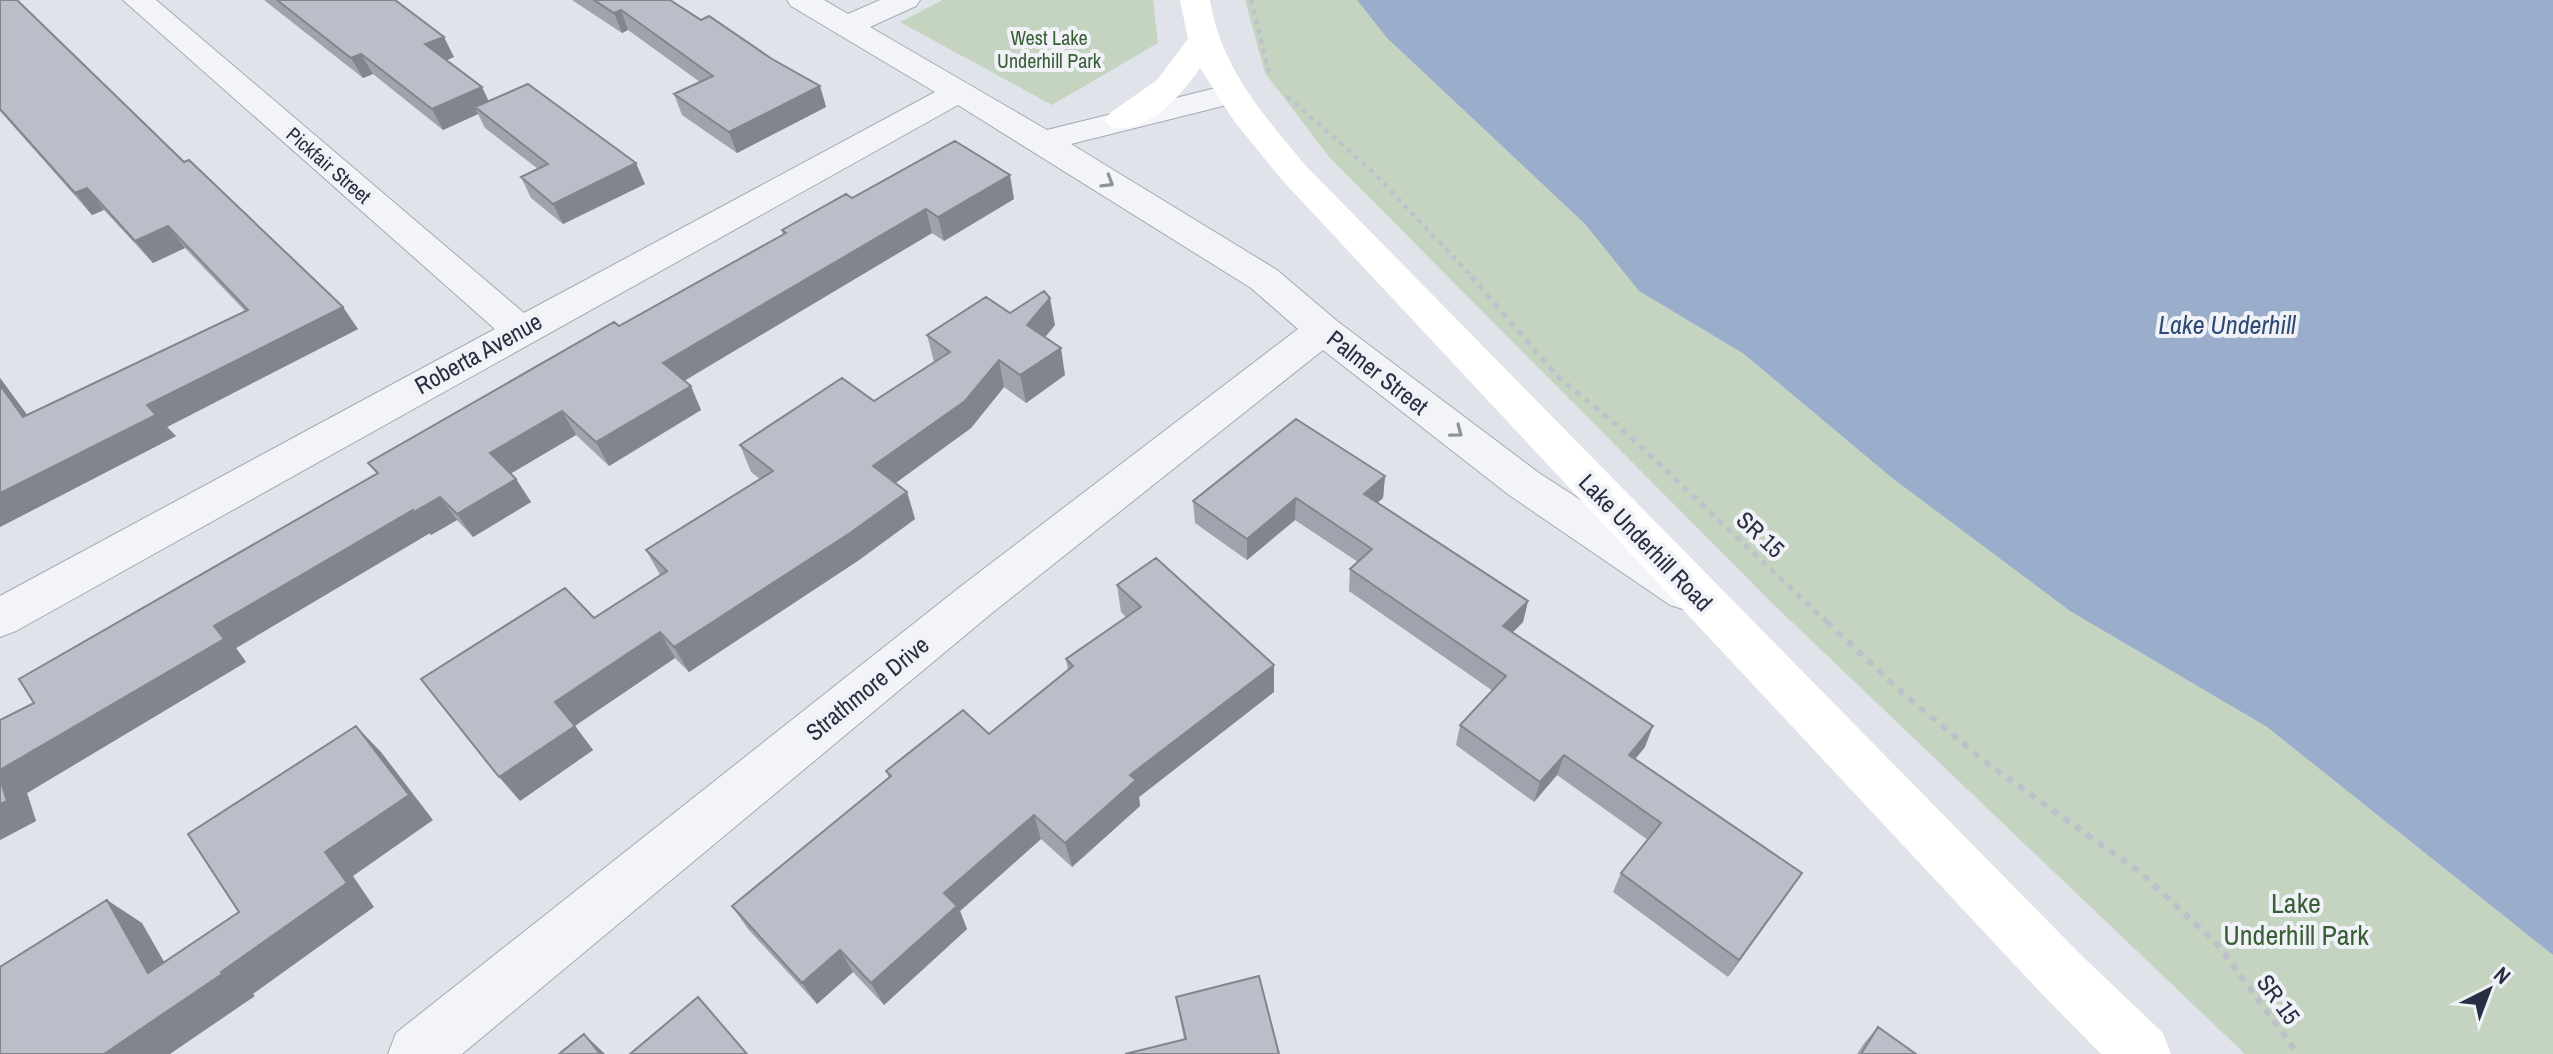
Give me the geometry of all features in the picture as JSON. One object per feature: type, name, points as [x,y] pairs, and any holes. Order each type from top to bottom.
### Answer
[{"type":"main road","name":"Lake Underhill Road","points":[[1195,0],[1203,40],[1232,94],[1305,185],[2061,974],[2142,1054]]},
{"type":"main road","points":[[1122,120],[1154,102],[1179,79],[1203,40]]},
{"type":"street","name":"Pickfair Street","points":[[138,0],[520,330]]},
{"type":"street","name":"Palmer Street","points":[[802,0],[1042,141],[1264,279],[1323,330],[1524,484],[1711,609]]},
{"type":"street","points":[[847,26],[905,0]]},
{"type":"street","name":"Roberta Avenue","points":[[0,618],[958,92]]},
{"type":"street","points":[[1042,141],[1232,94]]},
{"type":"street","name":"Strathmore Drive","points":[[417,1054],[976,600],[1323,330]]},
{"type":"path","points":[[1251,0],[1263,56],[1273,81]]},
{"type":"path","name":"SR 15","points":[[1284,92],[1304,114],[1375,174],[1481,287],[1557,376],[1625,432],[1906,696],[1988,764],[2141,873],[2218,945],[2298,1054]]},
{"type":"green space","name":"West Lake Underhill Park","points":[[943,0],[1153,0],[1158,43],[1052,105],[900,22]]},
{"type":"green space","name":"Lake Underhill Park","points":[[1245,0],[1357,0],[1387,38],[1585,224],[1639,291],[1744,354],[1892,478],[2070,611],[2267,727],[2553,955],[2553,1054],[2245,1054],[1775,606],[1330,158],[1265,73]]},
{"type":"water","name":"Lake Underhill","points":[[1357,0],[2553,0],[2553,955],[2267,727],[2070,611],[1892,478],[1744,354],[1639,291],[1585,224],[1387,38]]},
{"type":"building","points":[[0,0],[17,0],[184,162],[189,160],[343,307],[147,405],[156,415],[0,493],[0,385],[23,417],[248,310],[168,226],[135,241],[87,188],[75,193],[0,109]]},
{"type":"building","points":[[277,0],[395,0],[444,37],[425,44],[482,87],[432,109],[361,54],[351,58]]},
{"type":"building","points":[[594,0],[670,0],[701,20],[709,16],[772,59],[820,86],[729,132],[674,94],[713,76],[621,10],[614,13]]},
{"type":"building","points":[[528,84],[636,163],[553,204],[521,177],[548,164],[475,107]]},
{"type":"building","points":[[955,141],[1010,175],[938,217],[926,209],[663,363],[691,386],[596,442],[562,411],[490,453],[516,479],[457,514],[440,497],[413,510],[214,626],[224,639],[0,770],[0,720],[34,703],[19,679],[378,473],[368,463],[614,322],[619,326],[786,233],[782,230],[846,194],[852,198]]},
{"type":"building","points":[[1044,291],[1050,298],[1027,325],[1061,348],[1020,375],[999,360],[965,401],[873,466],[907,492],[850,533],[674,647],[660,632],[555,702],[575,726],[499,777],[421,679],[565,588],[594,618],[667,571],[646,550],[773,471],[740,445],[842,378],[874,401],[950,352],[927,335],[986,297],[1010,313]]},
{"type":"building","points":[[1296,419],[1385,476],[1364,494],[1528,601],[1503,626],[1653,726],[1629,755],[1802,873],[1739,960],[1621,873],[1661,823],[1564,755],[1540,782],[1460,725],[1506,676],[1350,569],[1372,549],[1296,498],[1247,539],[1193,501]]},
{"type":"building","points":[[1156,558],[1274,665],[1130,775],[1136,780],[1065,843],[1034,815],[944,893],[957,906],[871,983],[840,950],[802,983],[732,906],[891,776],[886,771],[963,710],[989,734],[1073,666],[1066,659],[1141,607],[1117,585]]},
{"type":"building","points":[[356,726],[409,795],[325,852],[347,883],[222,974],[104,1054],[0,1054],[0,967],[107,900],[148,973],[239,912],[188,834]]},
{"type":"building","points":[[0,779],[7,801],[0,804]]},
{"type":"building","points":[[1259,976],[1279,1054],[1125,1054],[1186,1039],[1176,997]]},
{"type":"building","points":[[698,997],[747,1054],[630,1054]]},
{"type":"building","points":[[1878,1027],[1916,1054],[1861,1054]]},
{"type":"building","points":[[584,1034],[600,1054],[559,1054]]}]
